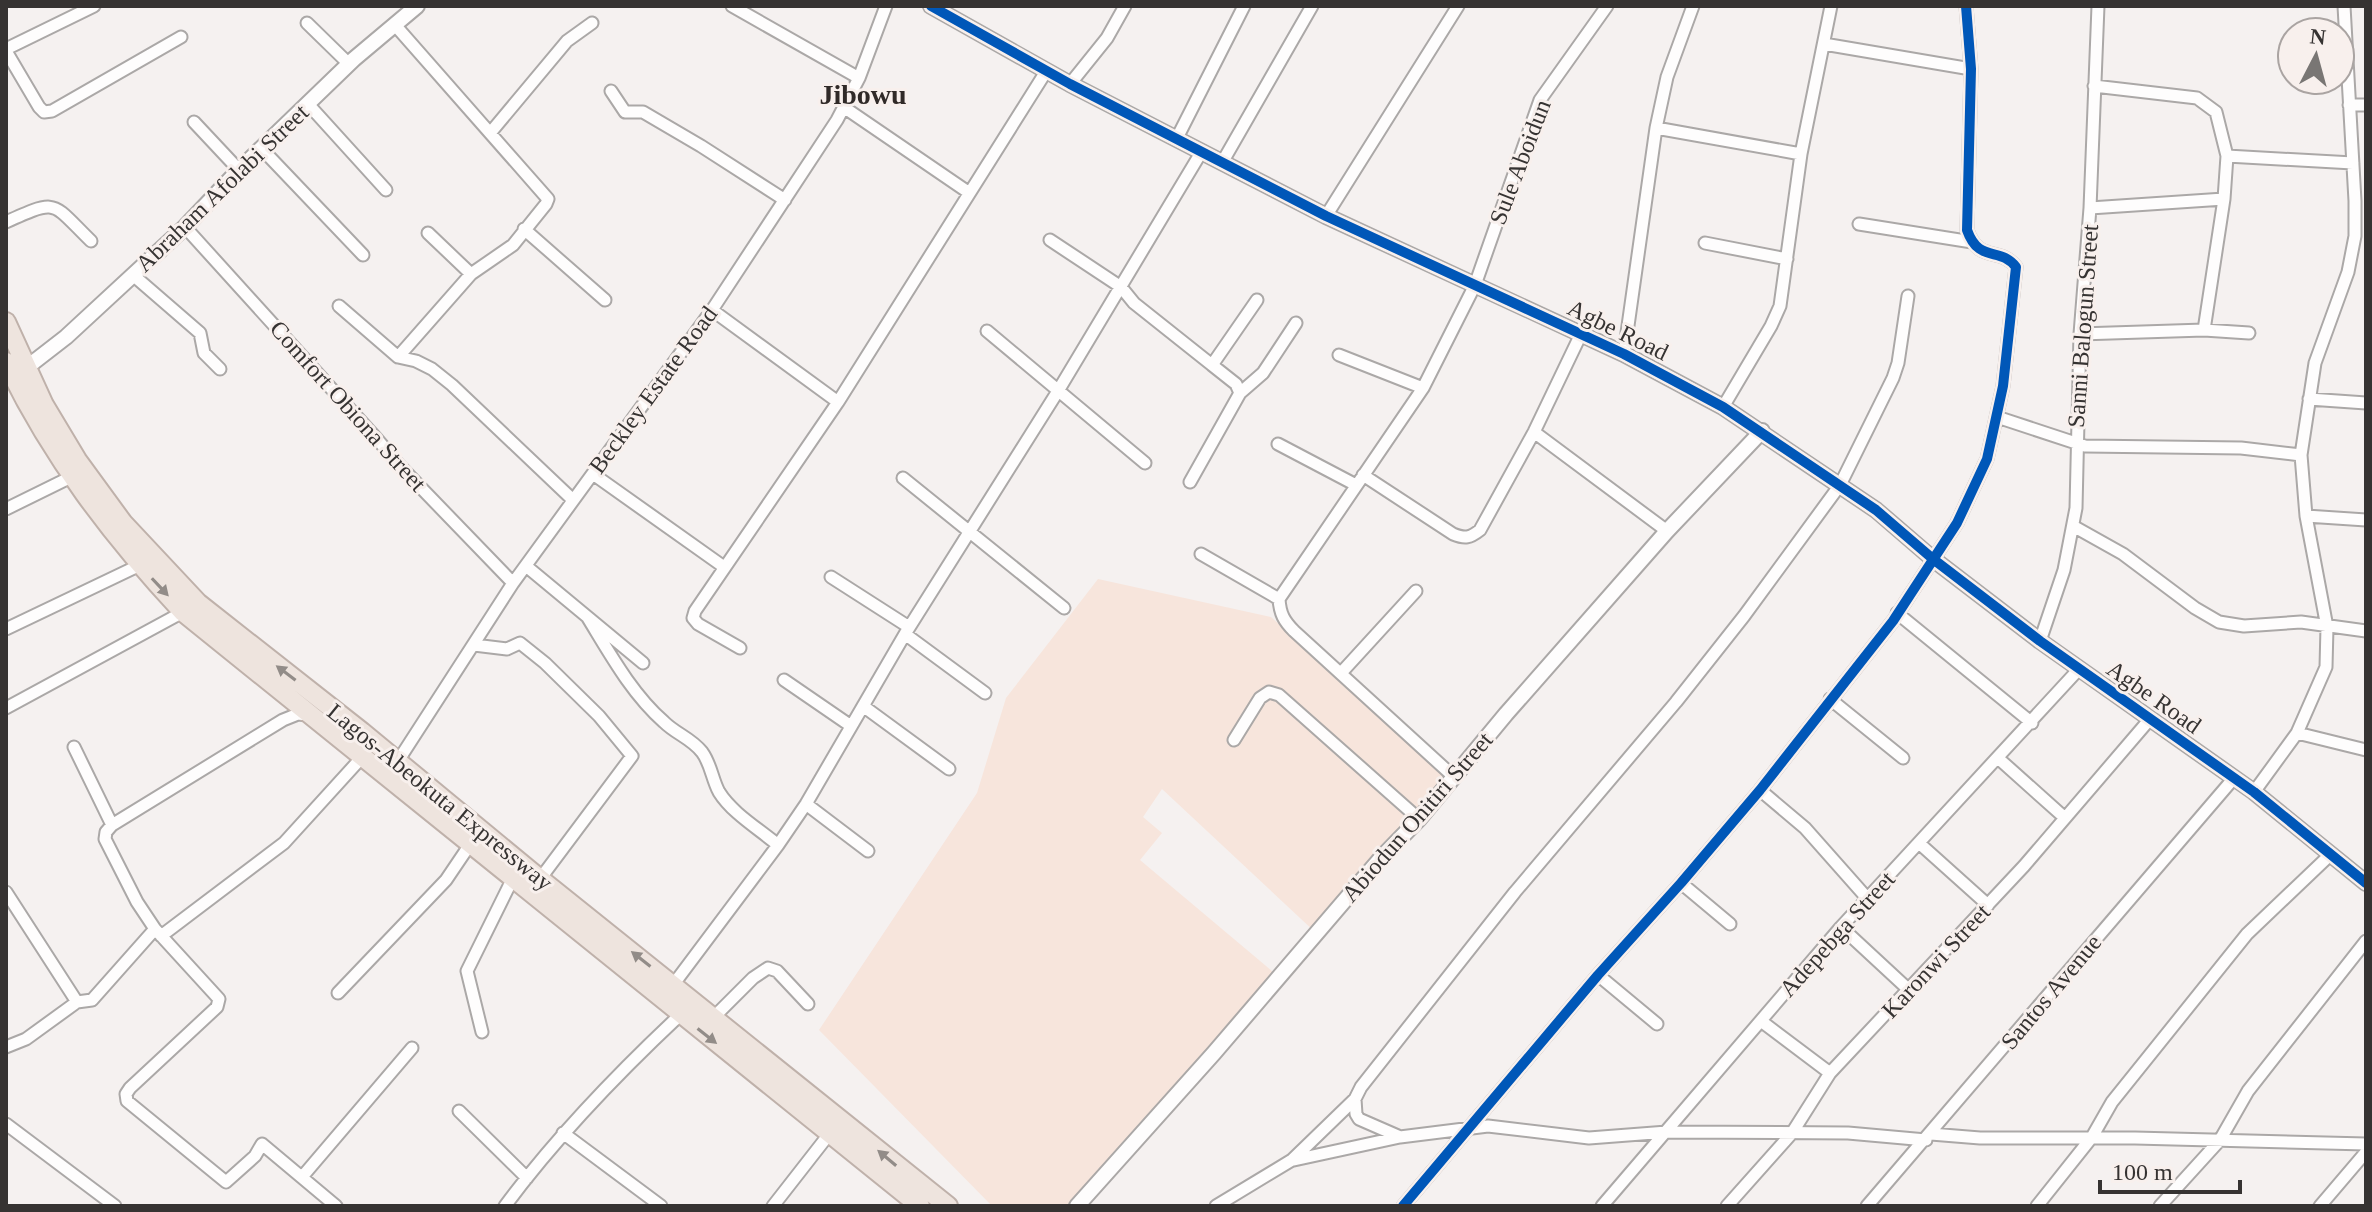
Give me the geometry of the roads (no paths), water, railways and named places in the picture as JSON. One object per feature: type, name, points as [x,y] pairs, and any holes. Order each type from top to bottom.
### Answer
[{"type":"highway","name":"Lagos-Abeokuta Expressway","points":[[6,322],[44,405],[77,460],[145,548],[198,603],[322,711],[364,755],[680,1015],[920,1206]]},
{"type":"highway","name":"Lagos-Abeokuta Expressway","points":[[6,362],[71,477],[140,565],[183,612],[398,761],[540,879],[948,1206]]},
{"type":"street","points":[[94,6],[6,50],[44,112],[52,111],[181,37]]},
{"type":"street","name":"Abraham Afolabi Street","points":[[26,368],[66,337],[185,227],[261,148],[349,64],[417,6]]},
{"type":"street","points":[[732,6],[859,78]]},
{"type":"street","name":"Beckley Estate Road","points":[[398,761],[513,583],[712,310],[845,108],[886,6]]},
{"type":"street","points":[[1070,84],[1107,38],[1125,6]]},
{"type":"street","points":[[1177,138],[1244,6]]},
{"type":"street","points":[[1223,161],[1312,6]]},
{"type":"street","points":[[1326,216],[1458,6]]},
{"type":"street","name":"Sule Aboidun","points":[[1279,599],[1423,388],[1475,285],[1540,100],[1607,6]]},
{"type":"street","points":[[1624,354],[1656,128],[1667,77],[1693,6]]},
{"type":"street","points":[[1723,407],[1776,316],[1801,154],[1831,6]]},
{"type":"street","points":[[1403,1206],[1598,975],[1760,790],[1866,657],[1957,523],[1987,459],[1997,417],[2005,373],[2016,267],[2009,260],[1979,250],[1967,230],[1971,69],[1966,6]]},
{"type":"street","name":"Sanni Balogun Street","points":[[2040,641],[2064,570],[2076,508],[2075,444],[2090,208],[2098,6]]},
{"type":"street","points":[[2254,792],[2297,733],[2326,667],[2327,627],[2306,516],[2301,455],[2315,363],[2348,272],[2355,236],[2344,6]]},
{"type":"street","name":"Agbe Road","points":[[937,7],[1070,84],[1326,216],[1624,354],[1723,407],[1876,510],[1933,559],[2040,641],[2254,792],[2366,883]]},
{"type":"street","points":[[307,23],[349,64]]},
{"type":"street","points":[[491,132],[567,41],[592,23]]},
{"type":"street","points":[[395,25],[548,199],[513,245],[471,274],[398,357]]},
{"type":"street","points":[[1824,44],[1971,69]]},
{"type":"street","points":[[740,648],[693,618],[724,567],[756,526],[838,402],[1047,70]]},
{"type":"street","points":[[2094,86],[2197,98],[2216,112],[2227,156],[2224,199],[2204,330]]},
{"type":"street","points":[[611,91],[625,112],[643,112],[785,200]]},
{"type":"street","points":[[308,104],[386,190]]},
{"type":"street","points":[[2349,105],[2366,105]]},
{"type":"street","points":[[845,108],[968,192]]},
{"type":"street","points":[[194,122],[239,170]]},
{"type":"street","points":[[1656,128],[1801,154]]},
{"type":"street","points":[[261,148],[363,255]]},
{"type":"street","points":[[673,985],[806,804],[907,630],[1058,391],[1202,151]]},
{"type":"street","points":[[2227,156],[2353,163]]},
{"type":"street","points":[[2090,208],[2224,199]]},
{"type":"street","points":[[6,222],[49,205],[57,208],[91,241]]},
{"type":"street","points":[[1859,224],[1972,242]]},
{"type":"street","name":"Comfort Obiona Street","points":[[185,227],[400,466],[513,583]]},
{"type":"street","points":[[524,229],[605,300]]},
{"type":"street","points":[[428,233],[471,274]]},
{"type":"street","points":[[1050,240],[1121,287],[1134,303],[1236,384],[1240,393]]},
{"type":"street","points":[[1705,243],[1787,259]]},
{"type":"street","points":[[133,275],[200,333],[204,353],[220,369]]},
{"type":"street","points":[[1220,1205],[1292,1160],[1355,1099],[1361,1087],[1515,892],[1735,628],[1840,485],[1893,378],[1908,296]]},
{"type":"street","points":[[1212,365],[1257,300]]},
{"type":"street","points":[[339,306],[398,357],[416,361],[441,376],[573,500]]},
{"type":"street","points":[[712,310],[838,402]]},
{"type":"street","points":[[1190,482],[1240,393],[1263,373],[1296,323]]},
{"type":"street","points":[[2080,334],[2204,330],[2249,333]]},
{"type":"street","points":[[987,331],[1145,463]]},
{"type":"street","points":[[1278,444],[1359,480],[1453,534],[1462,538],[1471,537],[1480,530],[1534,432],[1581,334]]},
{"type":"street","points":[[1339,355],[1423,388]]},
{"type":"street","points":[[2309,399],[2366,403]]},
{"type":"street","points":[[1997,417],[2075,444],[2095,447],[2241,448],[2301,455]]},
{"type":"street","name":"Abiodun Onitiri Street","points":[[1077,1206],[1214,1053],[1381,858],[1419,819],[1506,714],[1667,531],[1762,431]]},
{"type":"street","points":[[1534,432],[1667,531]]},
{"type":"street","points":[[593,474],[724,567]]},
{"type":"street","points":[[6,509],[71,477]]},
{"type":"street","points":[[903,478],[1064,608]]},
{"type":"street","points":[[2306,516],[2366,520]]},
{"type":"street","points":[[2073,526],[2123,554],[2195,608],[2219,622],[2244,626],[2301,622],[2366,631]]},
{"type":"street","points":[[1201,554],[1279,599],[1285,621],[1454,777]]},
{"type":"street","points":[[6,629],[140,565]]},
{"type":"street","points":[[526,566],[643,663]]},
{"type":"street","points":[[831,577],[907,630],[985,693]]},
{"type":"street","points":[[1341,673],[1416,591]]},
{"type":"street","points":[[6,708],[183,612]]},
{"type":"street","points":[[1897,613],[2032,723]]},
{"type":"street","points":[[588,618],[618,669],[653,711],[701,751],[727,803],[778,845]]},
{"type":"street","points":[[474,645],[507,649],[520,643],[526,647],[599,716],[632,756],[540,879]]},
{"type":"street","name":"Adepebga Street","points":[[1602,1206],[1841,927],[2079,669]]},
{"type":"street","points":[[784,680],[851,726]]},
{"type":"street","points":[[1234,740],[1260,698],[1269,692],[1279,695],[1419,819]]},
{"type":"street","points":[[1830,699],[1903,758]]},
{"type":"street","points":[[863,706],[949,769]]},
{"type":"street","points":[[322,711],[298,714],[283,720],[112,825],[105,839],[137,902],[158,933],[219,999],[217,1007],[130,1088],[126,1094],[127,1101],[226,1182],[255,1156],[262,1144],[336,1206]]},
{"type":"street","name":"Karonwi Street","points":[[1727,1206],[1792,1133],[1830,1073],[1988,905],[2150,719]]},
{"type":"street","points":[[2297,733],[2366,750]]},
{"type":"street","points":[[74,747],[112,825]]},
{"type":"street","points":[[6,1047],[26,1039],[77,1002],[92,1000],[101,993],[158,933],[284,843],[364,755]]},
{"type":"street","points":[[1999,759],[2065,818]]},
{"type":"street","name":"Santos Avenue","points":[[1867,1206],[2234,778]]},
{"type":"street","points":[[1760,790],[1805,828],[1867,898]]},
{"type":"street","points":[[806,804],[868,851]]},
{"type":"street","points":[[338,993],[446,880],[471,843]]},
{"type":"street","points":[[1920,844],[1988,905]]},
{"type":"street","points":[[2037,1206],[2092,1137],[2112,1102],[2247,934],[2331,854]]},
{"type":"street","points":[[482,1032],[467,971],[513,878]]},
{"type":"street","points":[[1681,883],[1730,924]]},
{"type":"street","points":[[6,892],[77,1002]]},
{"type":"street","points":[[1841,927],[1909,990]]},
{"type":"street","points":[[2160,1206],[2220,1140],[2248,1091],[2366,941]]},
{"type":"street","points":[[714,1017],[753,978],[768,968],[777,971],[808,1004]]},
{"type":"street","points":[[1598,975],[1657,1024]]},
{"type":"street","points":[[522,1206],[508,1201],[563,1133],[620,1071],[680,1015]]},
{"type":"street","points":[[1761,1021],[1830,1073]]},
{"type":"street","points":[[302,1177],[412,1048]]},
{"type":"street","points":[[1355,1099],[1359,1119],[1400,1137]]},
{"type":"street","points":[[459,1111],[527,1178]]},
{"type":"street","points":[[6,1124],[115,1206]]},
{"type":"street","points":[[1292,1160],[1400,1137],[1488,1126],[1589,1138],[1667,1132],[1848,1133],[2366,1144]]},
{"type":"street","points":[[563,1133],[661,1206]]},
{"type":"street","points":[[773,1206],[830,1133]]},
{"type":"street","points":[[2320,1206],[2366,1152]]},
{"type":"district","name":"Jibowu","points":[[863,94]]}]
